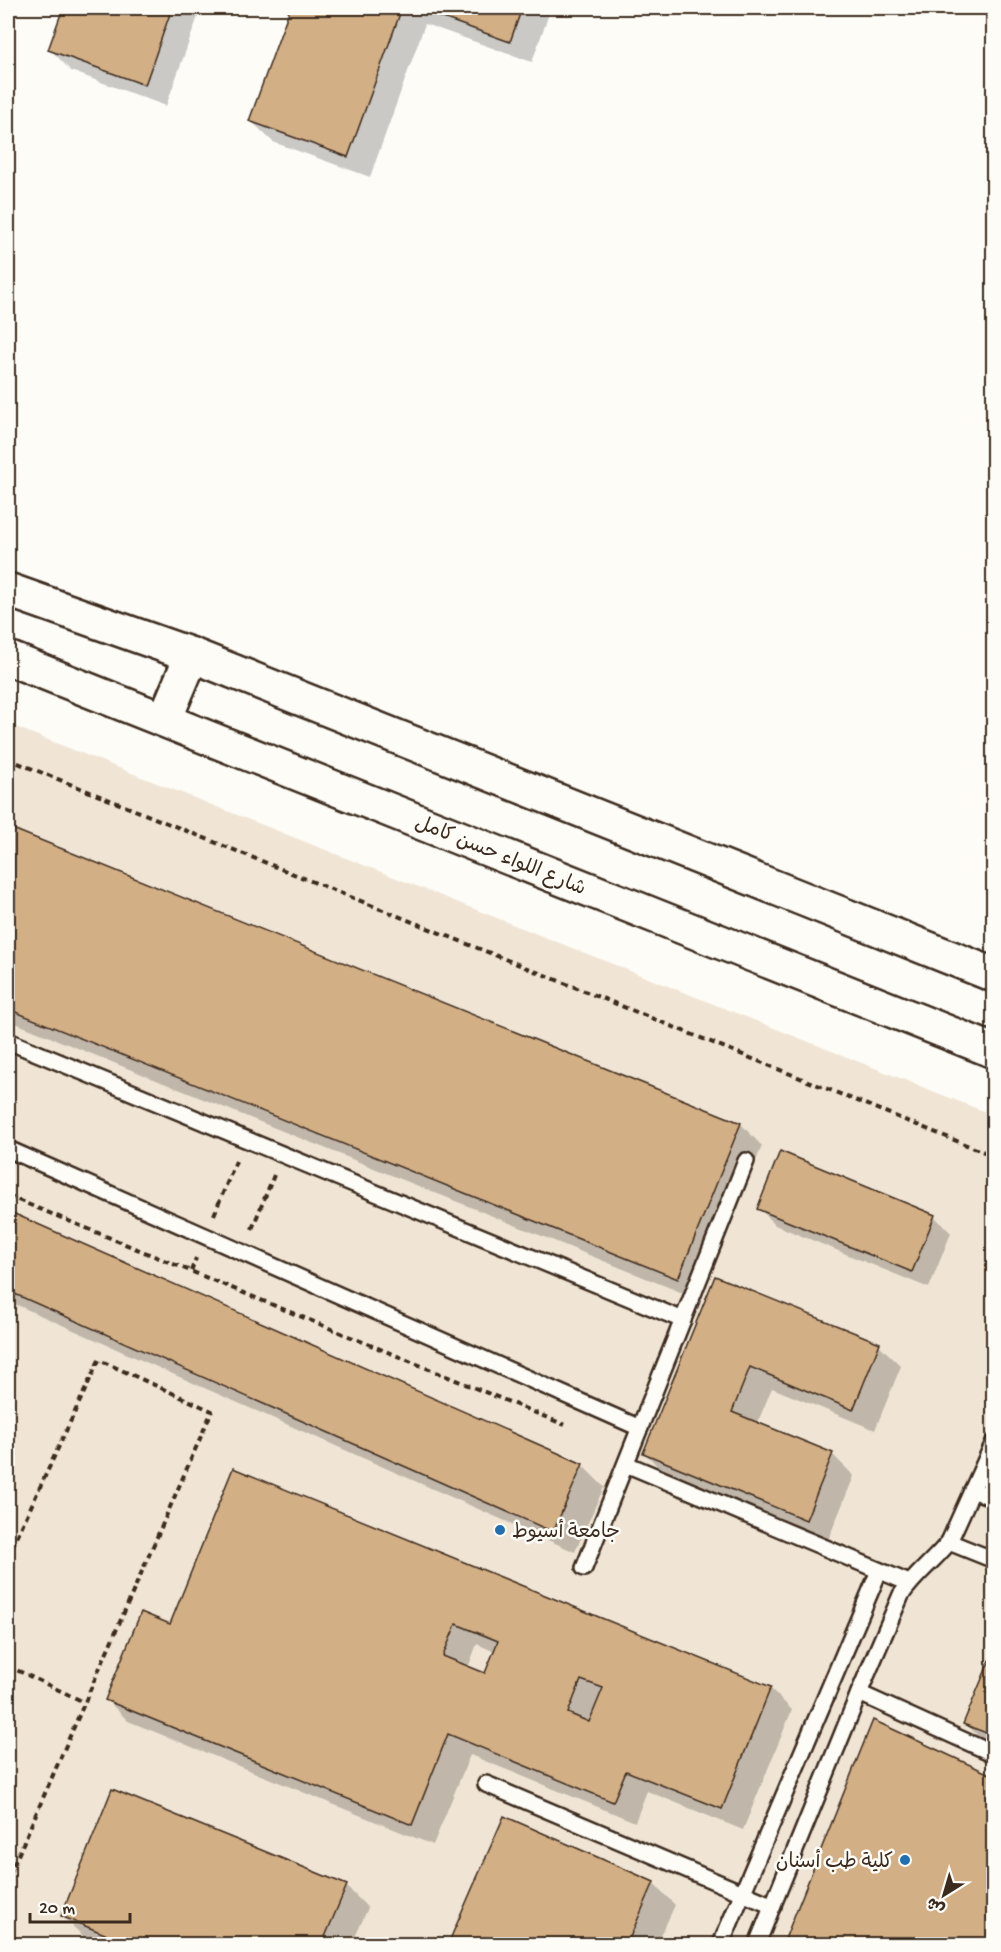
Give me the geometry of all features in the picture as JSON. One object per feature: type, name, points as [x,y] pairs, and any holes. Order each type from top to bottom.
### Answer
[{"type":"main road","points":[[8,590],[192,655],[993,975]]},
{"type":"main road","points":[[165,719],[192,655]]},
{"type":"main road","name":"شارع اللواء حسن كامل","points":[[8,658],[993,1051]]},
{"type":"lane","points":[[8,1041],[683,1320]]},
{"type":"lane","points":[[8,1149],[640,1428]]},
{"type":"lane","points":[[584,1568],[746,1161]]},
{"type":"lane","points":[[758,1944],[896,1605],[909,1583],[949,1542],[993,1442]]},
{"type":"lane","points":[[626,1464],[909,1583]]},
{"type":"lane","points":[[972,1490],[993,1498]]},
{"type":"lane","points":[[949,1542],[993,1560]]},
{"type":"lane","points":[[721,1944],[879,1571]]},
{"type":"lane","points":[[859,1693],[993,1754]]},
{"type":"lane","points":[[486,1784],[773,1906]]},
{"type":"path","points":[[8,759],[993,1156]]},
{"type":"path","points":[[191,1271],[245,1139]]},
{"type":"path","points":[[228,1286],[282,1155]]},
{"type":"path","points":[[8,1196],[566,1425]]},
{"type":"path","points":[[8,1557],[99,1360],[212,1411],[8,1878]]},
{"type":"path","points":[[8,1666],[84,1702]]},
{"type":"shaded area","name":"جامعة أسيوط","points":[[8,724],[993,1115],[993,1944],[8,1944]]},
{"type":"building","points":[[63,8],[172,8],[145,85],[48,50]]},
{"type":"building","points":[[290,8],[402,8],[348,157],[249,121]]},
{"type":"building","points":[[415,8],[522,8],[510,42]]},
{"type":"building","points":[[8,827],[741,1123],[678,1279],[8,1009]]},
{"type":"building","points":[[780,1151],[935,1215],[912,1272],[757,1209]]},
{"type":"building","points":[[8,1211],[583,1464],[553,1532],[8,1291]]},
{"type":"building","points":[[715,1276],[880,1343],[853,1410],[750,1367],[732,1412],[833,1453],[806,1520],[643,1453]]},
{"type":"building","points":[[233,1468],[771,1687],[722,1809],[626,1771],[613,1802],[448,1734],[412,1825],[105,1700],[141,1612],[170,1624]],"holes":[[[456,1624],[498,1641],[485,1673],[443,1656]],[[581,1680],[603,1688],[589,1722],[568,1713]]]},
{"type":"building","points":[[994,1650],[994,1736],[963,1724]]},
{"type":"building","name":"كلية طب أسنان","points":[[873,1720],[994,1776],[994,1944],[783,1944]]},
{"type":"building","points":[[112,1789],[347,1885],[322,1944],[129,1944],[61,1916]]},
{"type":"building","points":[[504,1816],[654,1882],[627,1944],[448,1944]]},
{"type":"place","name":"جامعة أسيوط","points":[[500,1530]]},
{"type":"place","name":"كلية طب أسنان","points":[[905,1860]]}]
